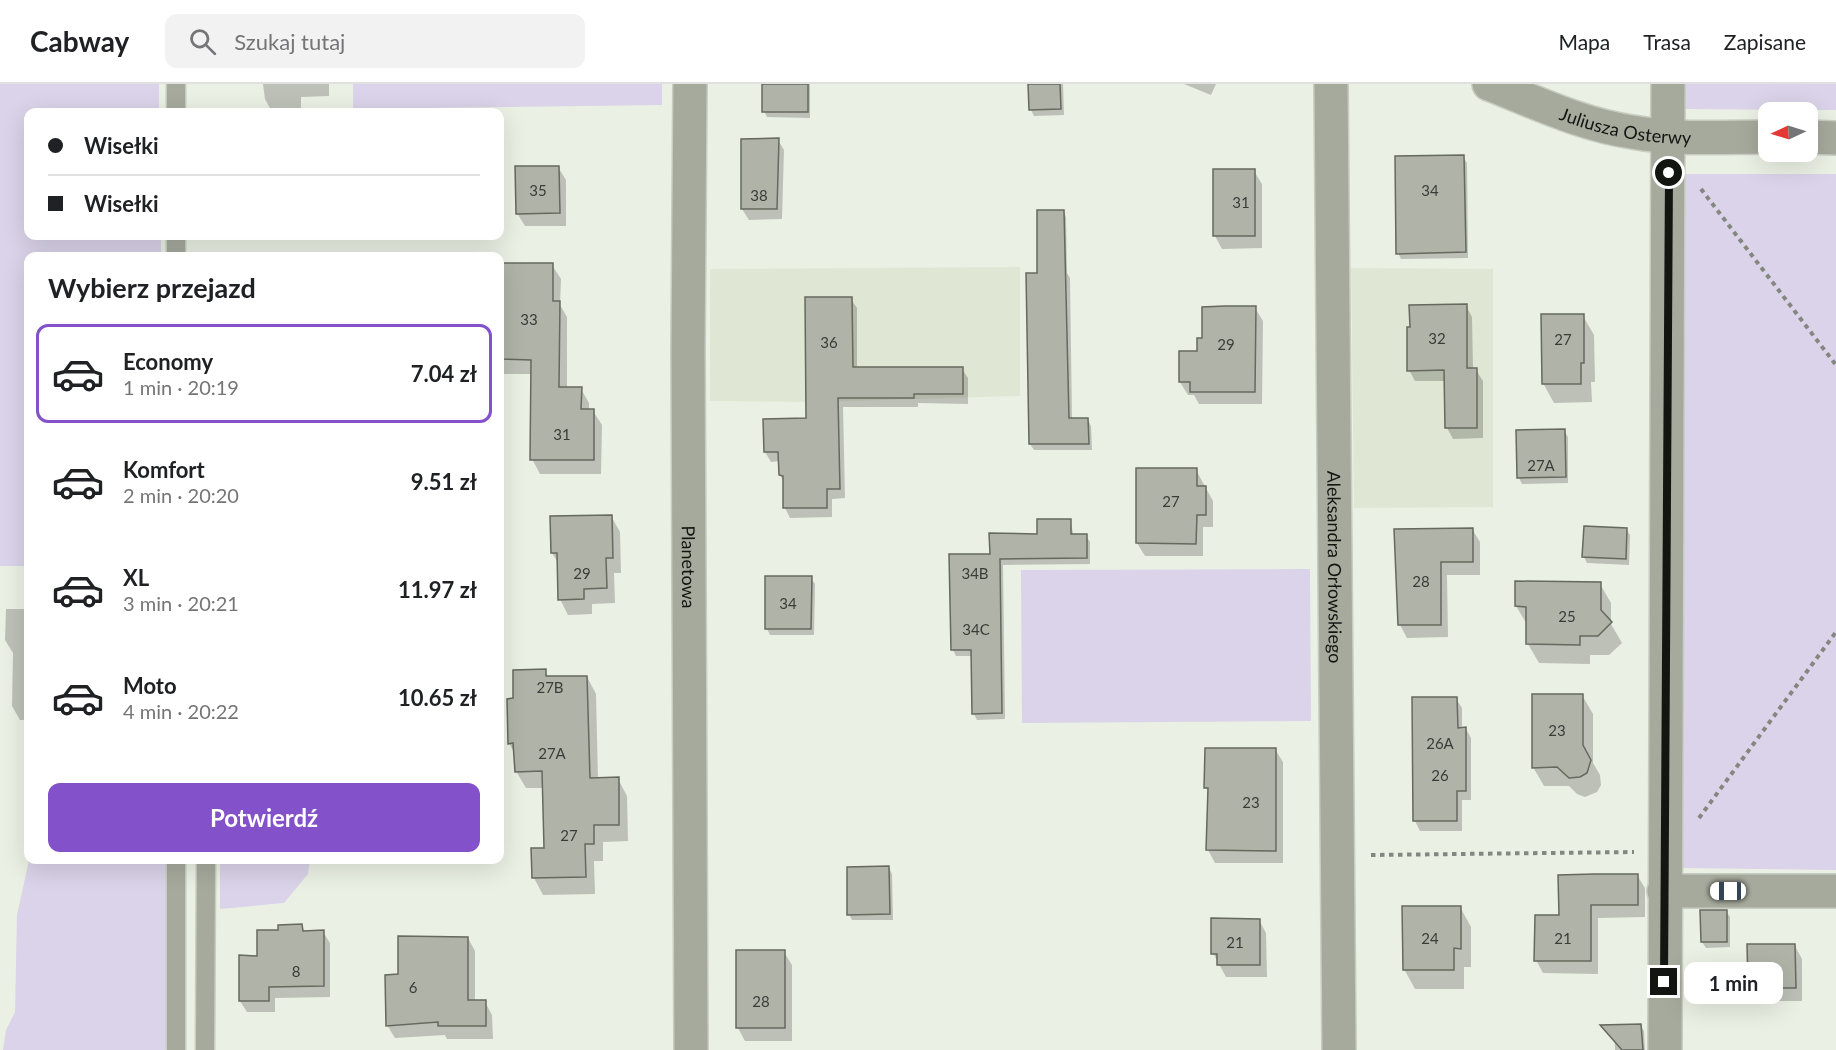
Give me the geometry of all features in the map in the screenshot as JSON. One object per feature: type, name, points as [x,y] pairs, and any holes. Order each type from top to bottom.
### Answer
[{"type":"street","name":"Planetowa","points":[[690,84],[688,360],[691,1050]]},
{"type":"street","name":"Aleksandra Orłowskiego","points":[[1331,84],[1339,1050]]},
{"type":"street","name":"Juliusza Osterwy","points":[[1489,84],[1583,120],[1630,132],[1668,136],[1758,137]]},
{"type":"street","points":[[1665,1050],[1668,84]]},
{"type":"street","points":[[1818,137],[1836,138]]},
{"type":"street","points":[[1664,891],[1836,891]]},
{"type":"lane","points":[[176,84],[176,108]]},
{"type":"lane","points":[[176,864],[176,1050]]},
{"type":"lane","points":[[205,1050],[206,864]]},
{"type":"path","points":[[1669,173],[1686,178],[1702,189],[1836,365]]},
{"type":"path","points":[[1338,856],[1664,851],[1685,836],[1836,632]]},
{"type":"shaded area","points":[[0,84],[159,84],[159,108],[24,108],[24,240],[161,240],[161,252],[24,252],[24,566],[0,566]]},
{"type":"shaded area","points":[[353,84],[662,84],[662,105],[353,108]]},
{"type":"shaded area","points":[[1680,84],[1836,84],[1836,110],[1818,110],[1818,102],[1758,102],[1758,110],[1679,109]]},
{"type":"shaded area","points":[[1682,174],[1836,174],[1836,870],[1683,868]]},
{"type":"shaded area","points":[[1020,267],[1020,396],[813,402],[710,401],[710,269]]},
{"type":"shaded area","points":[[1351,268],[1493,269],[1493,507],[1354,508]]},
{"type":"shaded area","points":[[1310,569],[1311,721],[1022,723],[1021,570]]},
{"type":"shaded area","points":[[28,864],[167,864],[168,1047],[165,1050],[3,1050],[6,1030],[15,1012],[17,915]]},
{"type":"shaded area","points":[[220,864],[309,864],[308,874],[284,903],[220,909]]},
{"type":"building","points":[[762,84],[808,84],[808,112],[762,112]]},
{"type":"building","points":[[1028,84],[1060,84],[1061,109],[1029,110]]},
{"type":"building","points":[[779,138],[777,209],[741,209],[741,139]]},
{"type":"building","points":[[1464,155],[1466,252],[1396,254],[1395,156]]},
{"type":"building","points":[[515,166],[559,166],[560,213],[516,214]]},
{"type":"building","points":[[1213,169],[1255,169],[1255,236],[1213,236]]},
{"type":"building","points":[[1037,210],[1064,210],[1069,418],[1088,418],[1089,444],[1029,444],[1026,273],[1037,273]]},
{"type":"building","points":[[504,263],[553,263],[553,301],[560,301],[559,387],[582,387],[581,409],[594,409],[594,460],[530,460],[531,360],[504,359]]},
{"type":"building","points":[[805,297],[852,297],[853,367],[963,367],[963,394],[914,394],[914,398],[838,398],[840,489],[827,489],[827,508],[783,508],[783,476],[779,475],[778,452],[764,452],[763,419],[806,418]]},
{"type":"building","points":[[1467,304],[1467,368],[1477,368],[1477,428],[1445,428],[1444,370],[1407,371],[1409,305]]},
{"type":"building","points":[[1256,306],[1255,392],[1190,392],[1190,382],[1179,382],[1179,351],[1197,351],[1197,338],[1202,338],[1202,307]]},
{"type":"building","points":[[1541,314],[1584,314],[1584,363],[1581,363],[1581,384],[1542,384]]},
{"type":"building","points":[[1565,429],[1566,477],[1517,478],[1516,430]]},
{"type":"building","points":[[1136,468],[1197,468],[1197,486],[1206,486],[1206,515],[1197,515],[1196,544],[1136,543]]},
{"type":"building","points":[[612,515],[613,558],[606,558],[607,588],[584,589],[584,599],[558,600],[557,553],[551,553],[550,516]]},
{"type":"building","points":[[1037,519],[1071,519],[1071,534],[1087,534],[1087,558],[1000,559],[1002,713],[972,714],[971,650],[951,650],[949,554],[990,554],[989,533],[1037,534]]},
{"type":"building","points":[[1584,526],[1627,528],[1626,559],[1582,557]]},
{"type":"building","points":[[1473,528],[1473,562],[1441,562],[1441,625],[1398,625],[1394,529]]},
{"type":"building","points":[[765,576],[812,576],[811,629],[765,629]]},
{"type":"building","points":[[1515,581],[1601,582],[1601,610],[1612,622],[1598,636],[1580,636],[1580,645],[1526,644],[1526,607],[1515,606]]},
{"type":"building","points":[[546,669],[546,676],[587,676],[590,778],[619,777],[619,825],[594,825],[594,844],[585,844],[586,877],[532,878],[531,848],[544,848],[542,771],[515,772],[513,743],[508,744],[507,699],[513,698],[513,670]]},
{"type":"building","points":[[1532,694],[1583,694],[1583,745],[1591,760],[1587,773],[1580,777],[1569,778],[1557,767],[1532,768]]},
{"type":"building","points":[[1412,697],[1457,697],[1458,728],[1466,727],[1466,791],[1457,791],[1457,821],[1413,821]]},
{"type":"building","points":[[1205,748],[1276,748],[1276,851],[1206,850],[1208,788],[1204,788]]},
{"type":"building","points":[[889,866],[890,914],[847,915],[847,867]]},
{"type":"building","points":[[1638,874],[1638,905],[1591,905],[1591,961],[1534,961],[1535,915],[1559,915],[1558,875]]},
{"type":"building","points":[[1402,906],[1461,906],[1461,949],[1454,948],[1454,970],[1403,970]]},
{"type":"building","points":[[1700,910],[1727,910],[1727,942],[1701,942]]},
{"type":"building","points":[[1211,918],[1260,919],[1260,965],[1217,965],[1217,954],[1211,954]]},
{"type":"building","points":[[302,924],[303,931],[324,930],[324,986],[269,987],[269,1001],[239,1001],[239,955],[257,956],[257,930],[278,930],[278,925]]},
{"type":"building","points":[[398,936],[468,937],[468,1000],[486,1000],[486,1026],[438,1026],[438,1022],[386,1026],[385,975],[398,974]]},
{"type":"building","points":[[1747,944],[1795,944],[1796,988],[1748,988]]},
{"type":"building","points":[[736,950],[785,950],[785,1028],[736,1028]]},
{"type":"building","points":[[1641,1024],[1643,1050],[1622,1050],[1600,1025]]},
{"type":"route","points":[[1664,982],[1669,173]]}]
